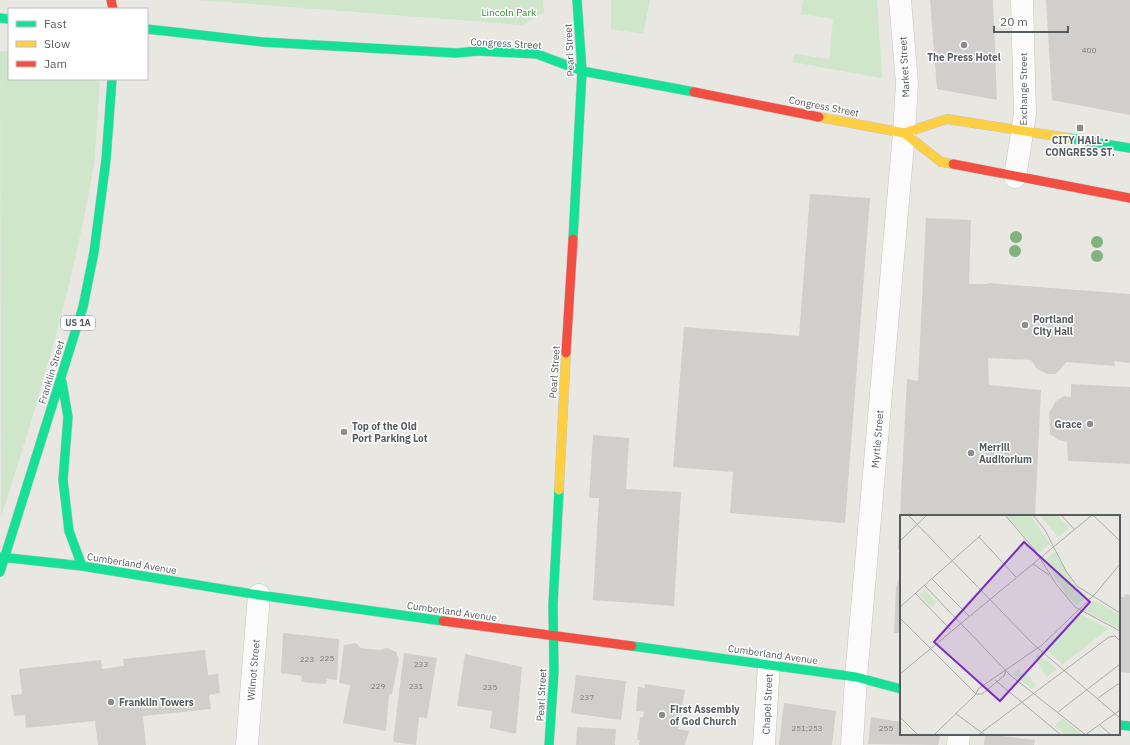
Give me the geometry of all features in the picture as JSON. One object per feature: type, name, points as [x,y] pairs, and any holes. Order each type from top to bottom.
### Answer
[{"type":"main road","name":"Pearl Street","points":[[549,745],[554,636],[553,604],[561,435],[581,113],[582,71],[577,0]]},
{"type":"main road","name":"Congress Street","points":[[148,29],[263,42],[456,53],[478,51],[537,54],[582,71],[904,133],[940,162],[1130,198]]},
{"type":"main road","name":"Franklin Street","points":[[0,572],[2,558],[61,379],[82,307],[94,252],[106,160],[112,80]]},
{"type":"main road","name":"Congress Street","points":[[904,133],[947,119],[1130,148]]},
{"type":"main road","points":[[61,379],[68,417],[63,480],[69,531],[82,566]]},
{"type":"main road","name":"Cumberland Avenue","points":[[2,558],[82,566],[259,595],[768,664],[856,677],[900,688]]},
{"type":"main road","points":[[1120,725],[1130,726]]},
{"type":"street","name":"Market Street","points":[[900,0],[907,83],[904,133]]},
{"type":"street","name":"Exchange Street","points":[[1015,177],[1025,114],[1022,0]]},
{"type":"street","name":"Myrtle Street","points":[[852,745],[856,677],[904,133]]},
{"type":"street","name":"Wilmot Street","points":[[247,745],[259,595]]},
{"type":"street","name":"Chapel Street","points":[[764,745],[768,664]]},
{"type":"green space","name":"Lincoln Park","points":[[198,0],[543,0],[544,12],[522,25]]},
{"type":"green space","points":[[611,0],[650,0],[643,34],[611,29]]},
{"type":"green space","points":[[803,0],[877,0],[882,76],[880,78],[793,62],[794,54],[829,59],[833,19],[801,14]]},
{"type":"green space","points":[[0,51],[8,51],[8,80],[99,80],[100,82],[93,169],[85,213],[65,301],[41,388],[1,517]]},
{"type":"building","name":"The Press Hotel","points":[[930,0],[993,0],[997,100],[937,89]]},
{"type":"building","points":[[1046,0],[1130,0],[1130,115],[1052,100]]},
{"type":"building","points":[[810,194],[870,198],[845,523],[730,513],[733,472],[673,467],[684,327],[799,336]]},
{"type":"building","points":[[926,218],[971,220],[969,284],[988,283],[1130,294],[1130,363],[1114,361],[1115,366],[1066,362],[1055,374],[1048,374],[1037,369],[1031,360],[988,358],[989,385],[1041,390],[1035,515],[900,515],[907,379],[918,381]]},
{"type":"building","name":"Grace","points":[[1071,384],[1130,387],[1130,464],[1068,461],[1067,442],[1059,440],[1050,434],[1049,413],[1056,401],[1064,396],[1071,397]]},
{"type":"building","points":[[593,435],[629,438],[626,489],[681,492],[674,606],[593,600],[599,498],[589,498]]},
{"type":"building","points":[[900,516],[900,549],[898,549]]},
{"type":"building","points":[[900,578],[900,633],[894,633],[896,587]]},
{"type":"building","points":[[1125,594],[1130,595],[1130,673],[1120,672],[1120,597],[1124,597]]},
{"type":"building","points":[[283,633],[339,639],[337,680],[327,679],[325,684],[301,682],[302,676],[281,673]]},
{"type":"building","points":[[356,643],[361,648],[380,650],[387,648],[396,652],[399,659],[392,694],[389,694],[386,731],[343,723],[350,685],[339,683],[344,645]]},
{"type":"building","name":"Franklin Towers","points":[[205,650],[208,675],[218,674],[220,693],[209,695],[211,709],[143,716],[146,745],[98,745],[95,721],[26,728],[25,715],[14,716],[11,695],[22,694],[19,669],[101,660],[102,669],[124,666],[123,659]]},
{"type":"building","points":[[404,653],[437,658],[427,718],[419,717],[416,745],[393,742]]},
{"type":"building","points":[[465,654],[522,667],[516,734],[490,728],[492,711],[457,706]]},
{"type":"building","points":[[576,675],[626,681],[621,720],[571,713]]},
{"type":"building","name":"First Assembly of God Church","points":[[645,684],[685,690],[678,729],[689,731],[685,745],[639,745],[640,740],[637,740],[640,717],[643,718],[644,712],[636,711],[638,687],[645,688]]},
{"type":"building","points":[[784,703],[836,711],[832,745],[779,745]]},
{"type":"building","points":[[871,717],[900,722],[900,735],[941,735],[938,745],[868,744]]},
{"type":"building","points":[[577,727],[616,729],[615,745],[576,745]]},
{"type":"building","points":[[985,735],[1035,740],[1034,745],[984,745]]},
{"type":"traffic: fast","points":[[573,239],[582,71],[577,0]]},
{"type":"traffic: fast","points":[[0,18],[8,19]]},
{"type":"traffic: fast","points":[[148,29],[263,42],[456,53],[478,51],[537,54],[582,71],[694,92]]},
{"type":"traffic: fast","points":[[0,572],[83,307],[94,252],[106,160],[112,80]]},
{"type":"traffic: fast","points":[[1069,138],[1130,148]]},
{"type":"traffic: fast","points":[[62,382],[68,417],[63,480],[69,531],[82,566]]},
{"type":"traffic: fast","points":[[549,745],[554,671],[553,605],[559,490]]},
{"type":"traffic: fast","points":[[0,557],[82,566],[259,595],[443,621]]},
{"type":"traffic: fast","points":[[632,646],[856,677],[900,689]]},
{"type":"traffic: fast","points":[[1120,725],[1130,726]]},
{"type":"traffic: slow","points":[[819,117],[904,133],[941,162],[953,164]]},
{"type":"traffic: slow","points":[[904,133],[947,119],[1069,138]]},
{"type":"traffic: slow","points":[[559,490],[566,353]]},
{"type":"traffic: jam","points":[[111,0],[113,8]]},
{"type":"traffic: jam","points":[[694,92],[819,117]]},
{"type":"traffic: jam","points":[[953,164],[1130,198]]},
{"type":"traffic: jam","points":[[566,353],[573,239]]},
{"type":"traffic: jam","points":[[443,621],[632,646]]},
{"type":"place","name":"The Press Hotel","points":[[964,45]]},
{"type":"place","name":"CITY HALL - CONGRESS ST.","points":[[1080,128]]},
{"type":"place","name":"Portland City Hall","points":[[1025,325]]},
{"type":"place","name":"Grace","points":[[1090,424]]},
{"type":"place","name":"Top of the Old Port Parking Lot","points":[[344,432]]},
{"type":"place","name":"Merrill Auditorium","points":[[971,453]]},
{"type":"place","name":"Franklin Towers","points":[[111,702]]},
{"type":"place","name":"First Assembly of God Church","points":[[662,715]]}]
